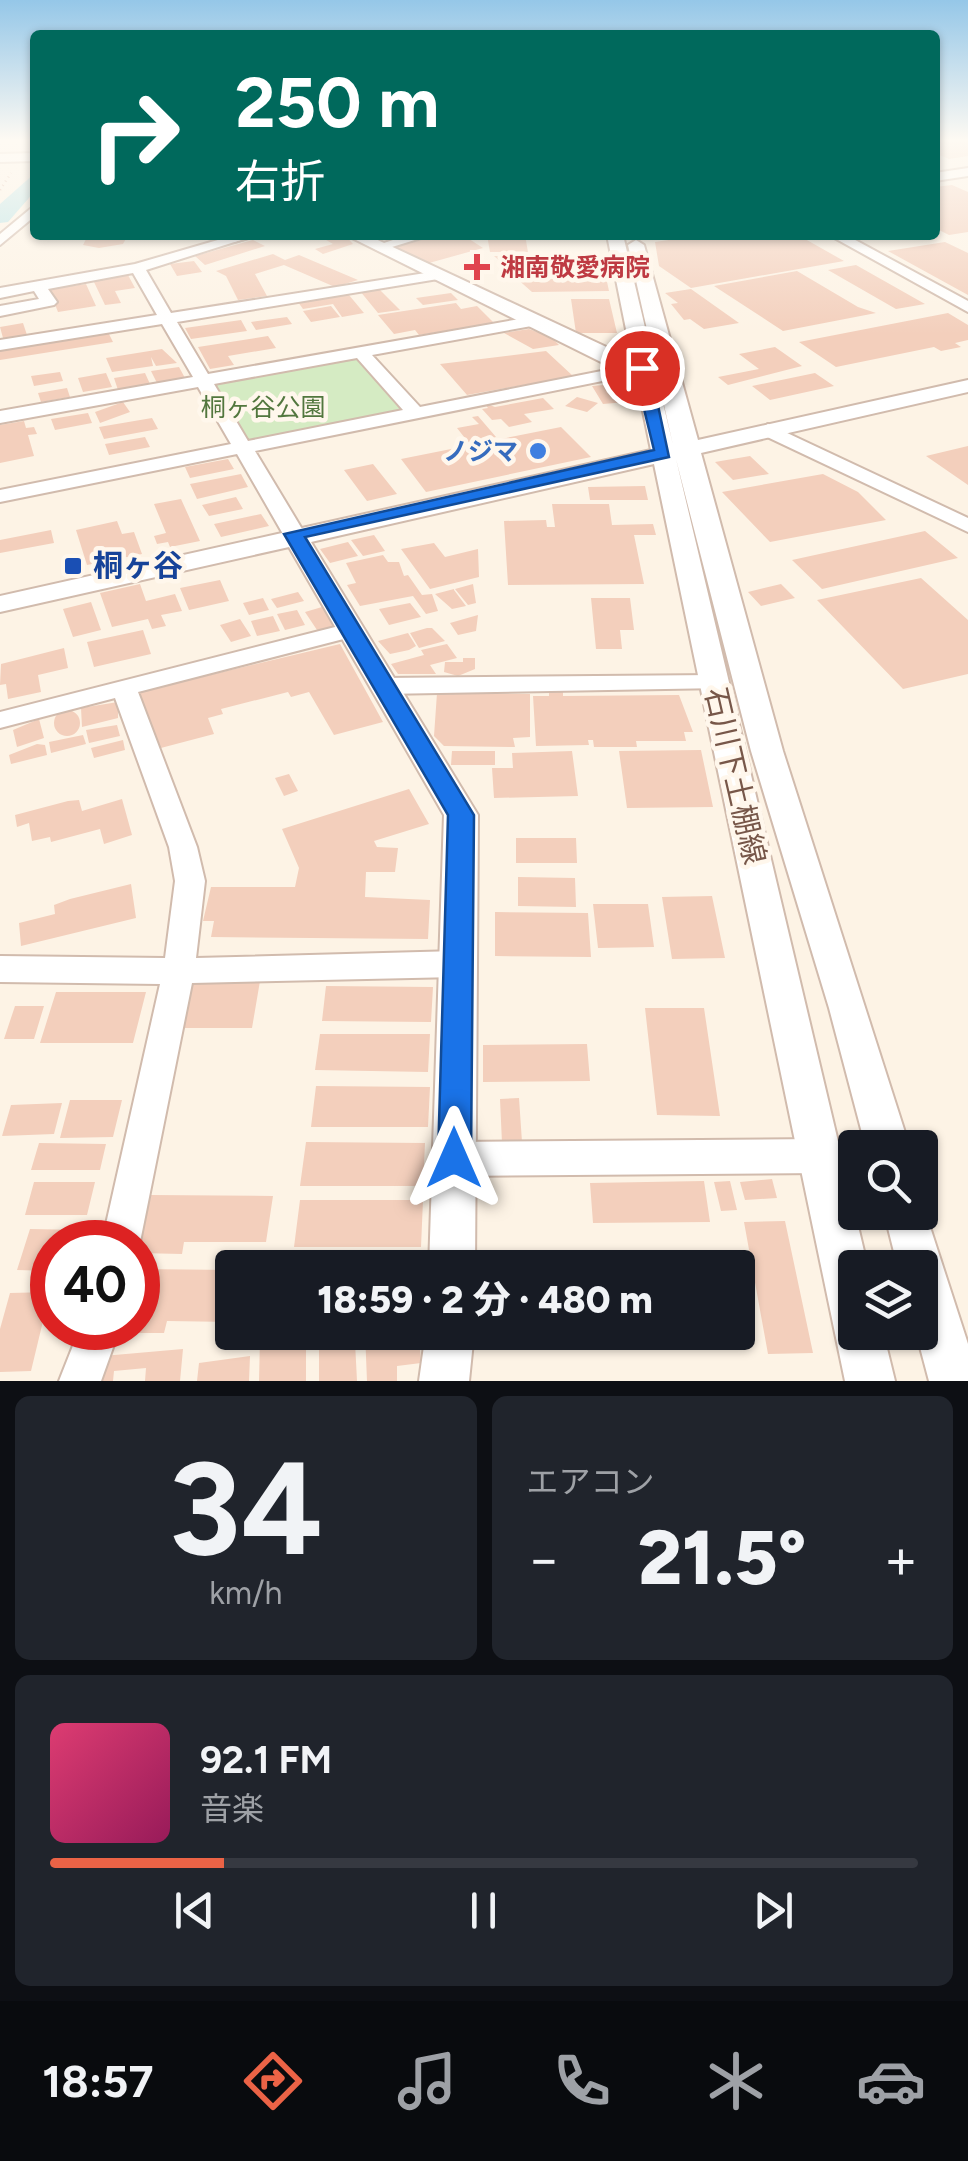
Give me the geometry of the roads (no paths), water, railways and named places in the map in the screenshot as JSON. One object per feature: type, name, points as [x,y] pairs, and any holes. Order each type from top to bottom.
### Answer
[{"type":"street","points":[[0,241],[30,214]]},
{"type":"street","points":[[0,293],[137,268],[229,240]]},
{"type":"street","points":[[364,240],[612,360],[642,368]]},
{"type":"street","points":[[379,247],[405,240]]},
{"type":"street","name":"石川下土棚線","points":[[616,240],[642,368],[677,450],[767,751],[850,1008],[883,1130]]},
{"type":"street","name":"石川下土棚線","points":[[634,240],[677,450],[714,683],[841,1250]]},
{"type":"street","points":[[845,240],[968,307]]},
{"type":"street","points":[[137,268],[461,815],[452,1250]]},
{"type":"street","points":[[0,344],[438,276]]},
{"type":"street","points":[[0,311],[49,302],[38,286]]},
{"type":"street","points":[[0,392],[4,417],[532,322]]},
{"type":"street","points":[[360,353],[416,414]]},
{"type":"street","points":[[0,496],[642,368]]},
{"type":"street","points":[[0,604],[294,534],[968,386]]},
{"type":"street","points":[[768,430],[968,526]]},
{"type":"street","points":[[0,720],[351,630]]},
{"type":"street","points":[[383,686],[714,683]]},
{"type":"street","points":[[123,686],[183,847],[190,881],[189,923],[126,1220]]},
{"type":"street","points":[[0,969],[179,972],[456,964]]},
{"type":"street","points":[[454,1158],[820,1156]]},
{"type":"street","points":[[911,1230],[954,1381]]},
{"type":"street","points":[[80,1381],[92,1350]]},
{"type":"street","points":[[444,1381],[448,1350]]},
{"type":"street","points":[[863,1350],[870,1381]]},
{"type":"waterway","points":[[0,217],[11,205]]},
{"type":"place","name":"湘南敬愛病院","points":[[477,267]]},
{"type":"place","name":"ノジマ","points":[[538,451]]},
{"type":"place","name":"桐ヶ谷","points":[[73,566]]},
{"type":"park label","name":"桐ヶ谷公園","points":[[263,407]]}]
